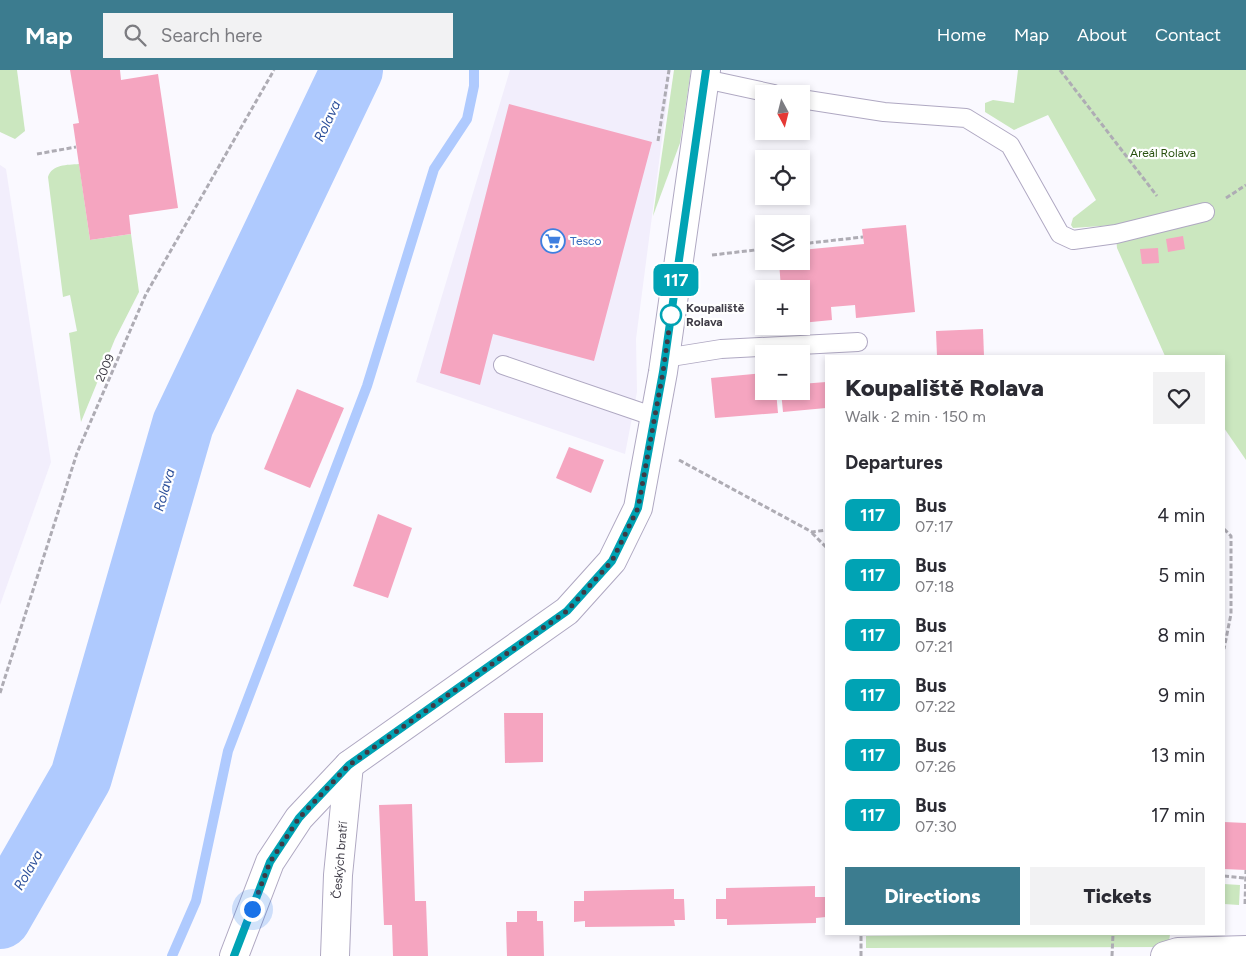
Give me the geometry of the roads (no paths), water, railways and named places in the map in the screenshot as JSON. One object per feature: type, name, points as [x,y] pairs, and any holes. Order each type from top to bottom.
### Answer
[{"type":"street","points":[[234,956],[270,862],[299,818],[349,765],[567,611],[612,561],[638,508],[665,358],[705,75]]},
{"type":"street","name":"Českých bratří","points":[[334,956],[338,875],[349,765]]},
{"type":"street","points":[[1165,956],[1178,952],[1246,950]]},
{"type":"lane","points":[[705,75],[755,89]]},
{"type":"lane","points":[[810,100],[884,112],[966,118],[1010,145],[1060,234],[1073,240],[1116,234],[1205,212]]},
{"type":"lane","points":[[665,358],[721,349],[858,342]]},
{"type":"lane","points":[[503,365],[655,418]]},
{"type":"waterway","name":"Rolava","points":[[0,918],[81,777],[183,424],[352,70]]},
{"type":"waterway","points":[[172,956],[196,901],[228,751],[367,386],[434,169],[467,119],[474,86],[474,70]]},
{"type":"place","name":"Tesco","points":[[553,241]]},
{"type":"place","name":"Koupaliště Rolava","points":[[671,315]]},
{"type":"park label","name":"Areál Rolava","points":[[1163,153]]}]
